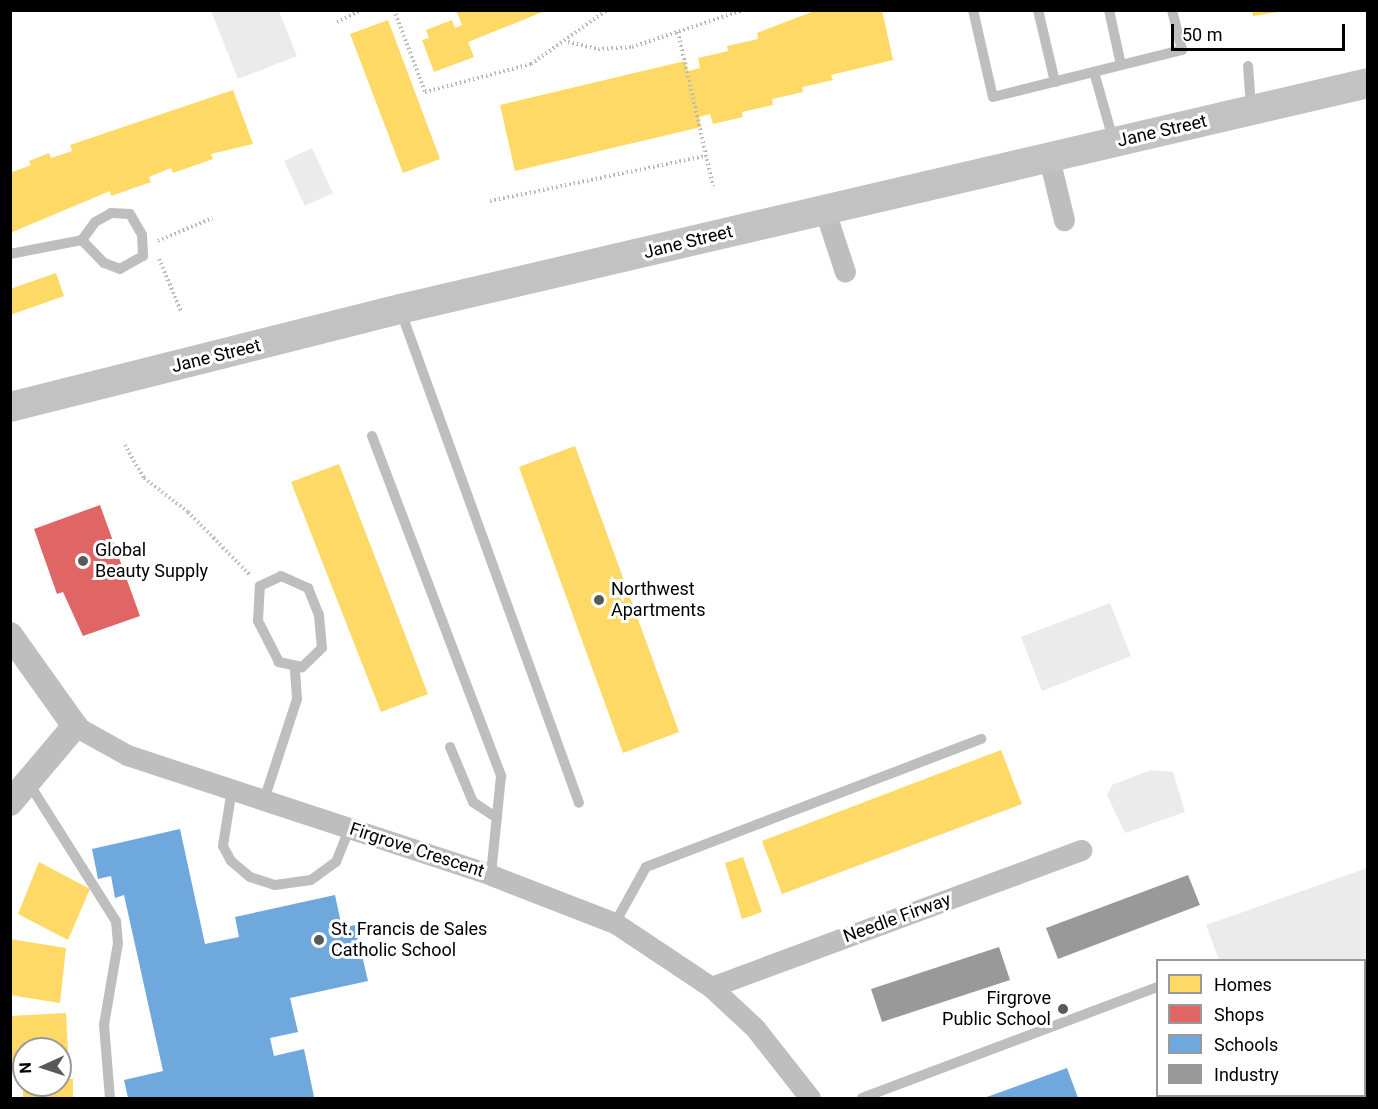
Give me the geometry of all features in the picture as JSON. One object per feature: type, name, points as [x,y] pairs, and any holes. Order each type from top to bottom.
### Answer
[{"type":"main road","name":"Jane Street","points":[[10,407],[400,309],[824,208],[1368,83]]},
{"type":"street","points":[[1049,158],[1064,220]]},
{"type":"street","points":[[824,208],[844,272]]},
{"type":"street","name":"Firgrove Crescent","points":[[10,635],[75,726],[127,755],[491,875],[615,923],[711,987],[755,1028],[810,1098]]},
{"type":"street","points":[[10,803],[75,726]]},
{"type":"street","name":"Needle Firway","points":[[711,987],[1082,850]]},
{"type":"lane","points":[[973,10],[993,97],[1182,50],[1172,10]]},
{"type":"lane","points":[[1038,10],[1055,82]]},
{"type":"lane","points":[[1108,10],[1121,65]]},
{"type":"lane","points":[[1248,66],[1251,110]]},
{"type":"lane","points":[[1094,72],[1114,143]]},
{"type":"lane","points":[[10,254],[82,240],[95,222],[111,213],[130,214],[142,234],[143,256],[120,269],[104,263],[82,240]]},
{"type":"lane","points":[[400,309],[579,803]]},
{"type":"lane","points":[[372,436],[501,776],[491,875]]},
{"type":"lane","points":[[281,576],[308,588],[319,615],[322,648],[313,661],[296,667],[279,662],[269,651],[258,621],[260,586],[281,576]]},
{"type":"lane","points":[[264,800],[297,699],[296,667]]},
{"type":"lane","points":[[615,923],[646,867],[981,739]]},
{"type":"lane","points":[[450,747],[473,802],[497,818]]},
{"type":"lane","points":[[28,782],[116,921],[118,944],[104,1025],[110,1098]]},
{"type":"lane","points":[[232,789],[223,846],[231,861],[250,877],[275,885],[311,880],[336,862],[350,828]]},
{"type":"lane","points":[[862,1098],[1156,988]]},
{"type":"path","points":[[337,22],[362,10]]},
{"type":"path","points":[[394,10],[425,92],[531,64],[567,42],[607,10]]},
{"type":"path","points":[[567,42],[598,49],[632,47],[744,10]]},
{"type":"path","points":[[678,31],[713,186]]},
{"type":"path","points":[[490,201],[706,156]]},
{"type":"path","points":[[180,311],[152,243],[212,218]]},
{"type":"path","points":[[125,445],[144,478],[188,512],[260,586]]},
{"type":"shaded area","points":[[211,11],[279,11],[297,56],[238,79]]},
{"type":"shaded area","points":[[312,148],[333,193],[305,206],[284,161]]},
{"type":"shaded area","points":[[1110,603],[1131,656],[1042,691],[1021,637]]},
{"type":"shaded area","points":[[1151,770],[1173,772],[1185,812],[1125,833],[1107,795],[1112,785]]},
{"type":"shaded area","points":[[1367,868],[1367,1098],[1267,1098],[1366,1097],[1366,959],[1219,959],[1206,925]]},
{"type":"shaded area","points":[[1231,1097],[1232,1098],[1179,1098]]},
{"type":"building: Homes","points":[[456,10],[545,11],[468,42],[474,57],[434,72],[422,40],[429,38],[426,30],[452,20],[455,28],[462,25]]},
{"type":"building: Homes","points":[[817,10],[882,10],[893,60],[831,75],[833,80],[802,87],[803,92],[772,99],[773,105],[742,112],[743,117],[713,124],[710,114],[699,117],[701,127],[515,171],[500,105],[685,61],[688,71],[700,68],[698,58],[728,51],[727,46],[758,39],[757,33]]},
{"type":"building: Homes","points":[[1252,10],[1278,10],[1278,12],[1253,16]]},
{"type":"building: Homes","points":[[388,20],[440,159],[403,173],[350,34]]},
{"type":"building: Homes","points":[[233,90],[253,144],[211,154],[213,159],[173,173],[171,168],[149,177],[151,182],[111,196],[110,191],[10,233],[10,173],[31,165],[29,161],[49,153],[51,158],[72,151],[70,145]]},
{"type":"building: Homes","points":[[56,273],[64,296],[10,315],[10,289]]},
{"type":"building: Homes","name":"Northwest Apartments","points":[[575,446],[679,732],[623,753],[519,467]]},
{"type":"building: Homes","points":[[339,464],[428,694],[381,712],[291,482]]},
{"type":"building: Homes","points":[[1001,750],[1022,804],[782,894],[762,841]]},
{"type":"building: Homes","points":[[743,857],[762,912],[742,919],[725,863]]},
{"type":"building: Homes","points":[[39,862],[90,889],[68,940],[18,914]]},
{"type":"building: Homes","points":[[10,939],[66,948],[60,1003],[10,995]]},
{"type":"building: Homes","points":[[66,1013],[67,1037],[12,1037],[12,1073],[10,1073],[10,1016]]},
{"type":"building: Homes","points":[[73,1079],[73,1098],[23,1098],[72,1097]]},
{"type":"building: Shops","name":"Global Beauty Supply","points":[[100,505],[140,616],[83,636],[63,592],[57,594],[34,529]]},
{"type":"building: Schools","points":[[180,829],[205,944],[239,937],[235,917],[335,895],[342,928],[355,925],[368,981],[290,998],[298,1032],[270,1038],[274,1056],[304,1049],[314,1097],[128,1098],[124,1080],[163,1071],[124,895],[115,898],[111,876],[98,879],[92,849]]},
{"type":"building: Schools","points":[[1067,1068],[1078,1098],[984,1098]]},
{"type":"building: Industry","points":[[1188,875],[1200,905],[1058,959],[1046,928]]},
{"type":"building: Industry","points":[[999,947],[1010,980],[882,1022],[871,989]]},
{"type":"place","name":"Global Beauty Supply","points":[[83,561]]},
{"type":"place","name":"Northwest Apartments","points":[[599,600]]},
{"type":"place","name":"St. Francis de Sales Catholic School","points":[[319,940]]},
{"type":"place","name":"Firgrove Public School","points":[[1063,1009]]}]
